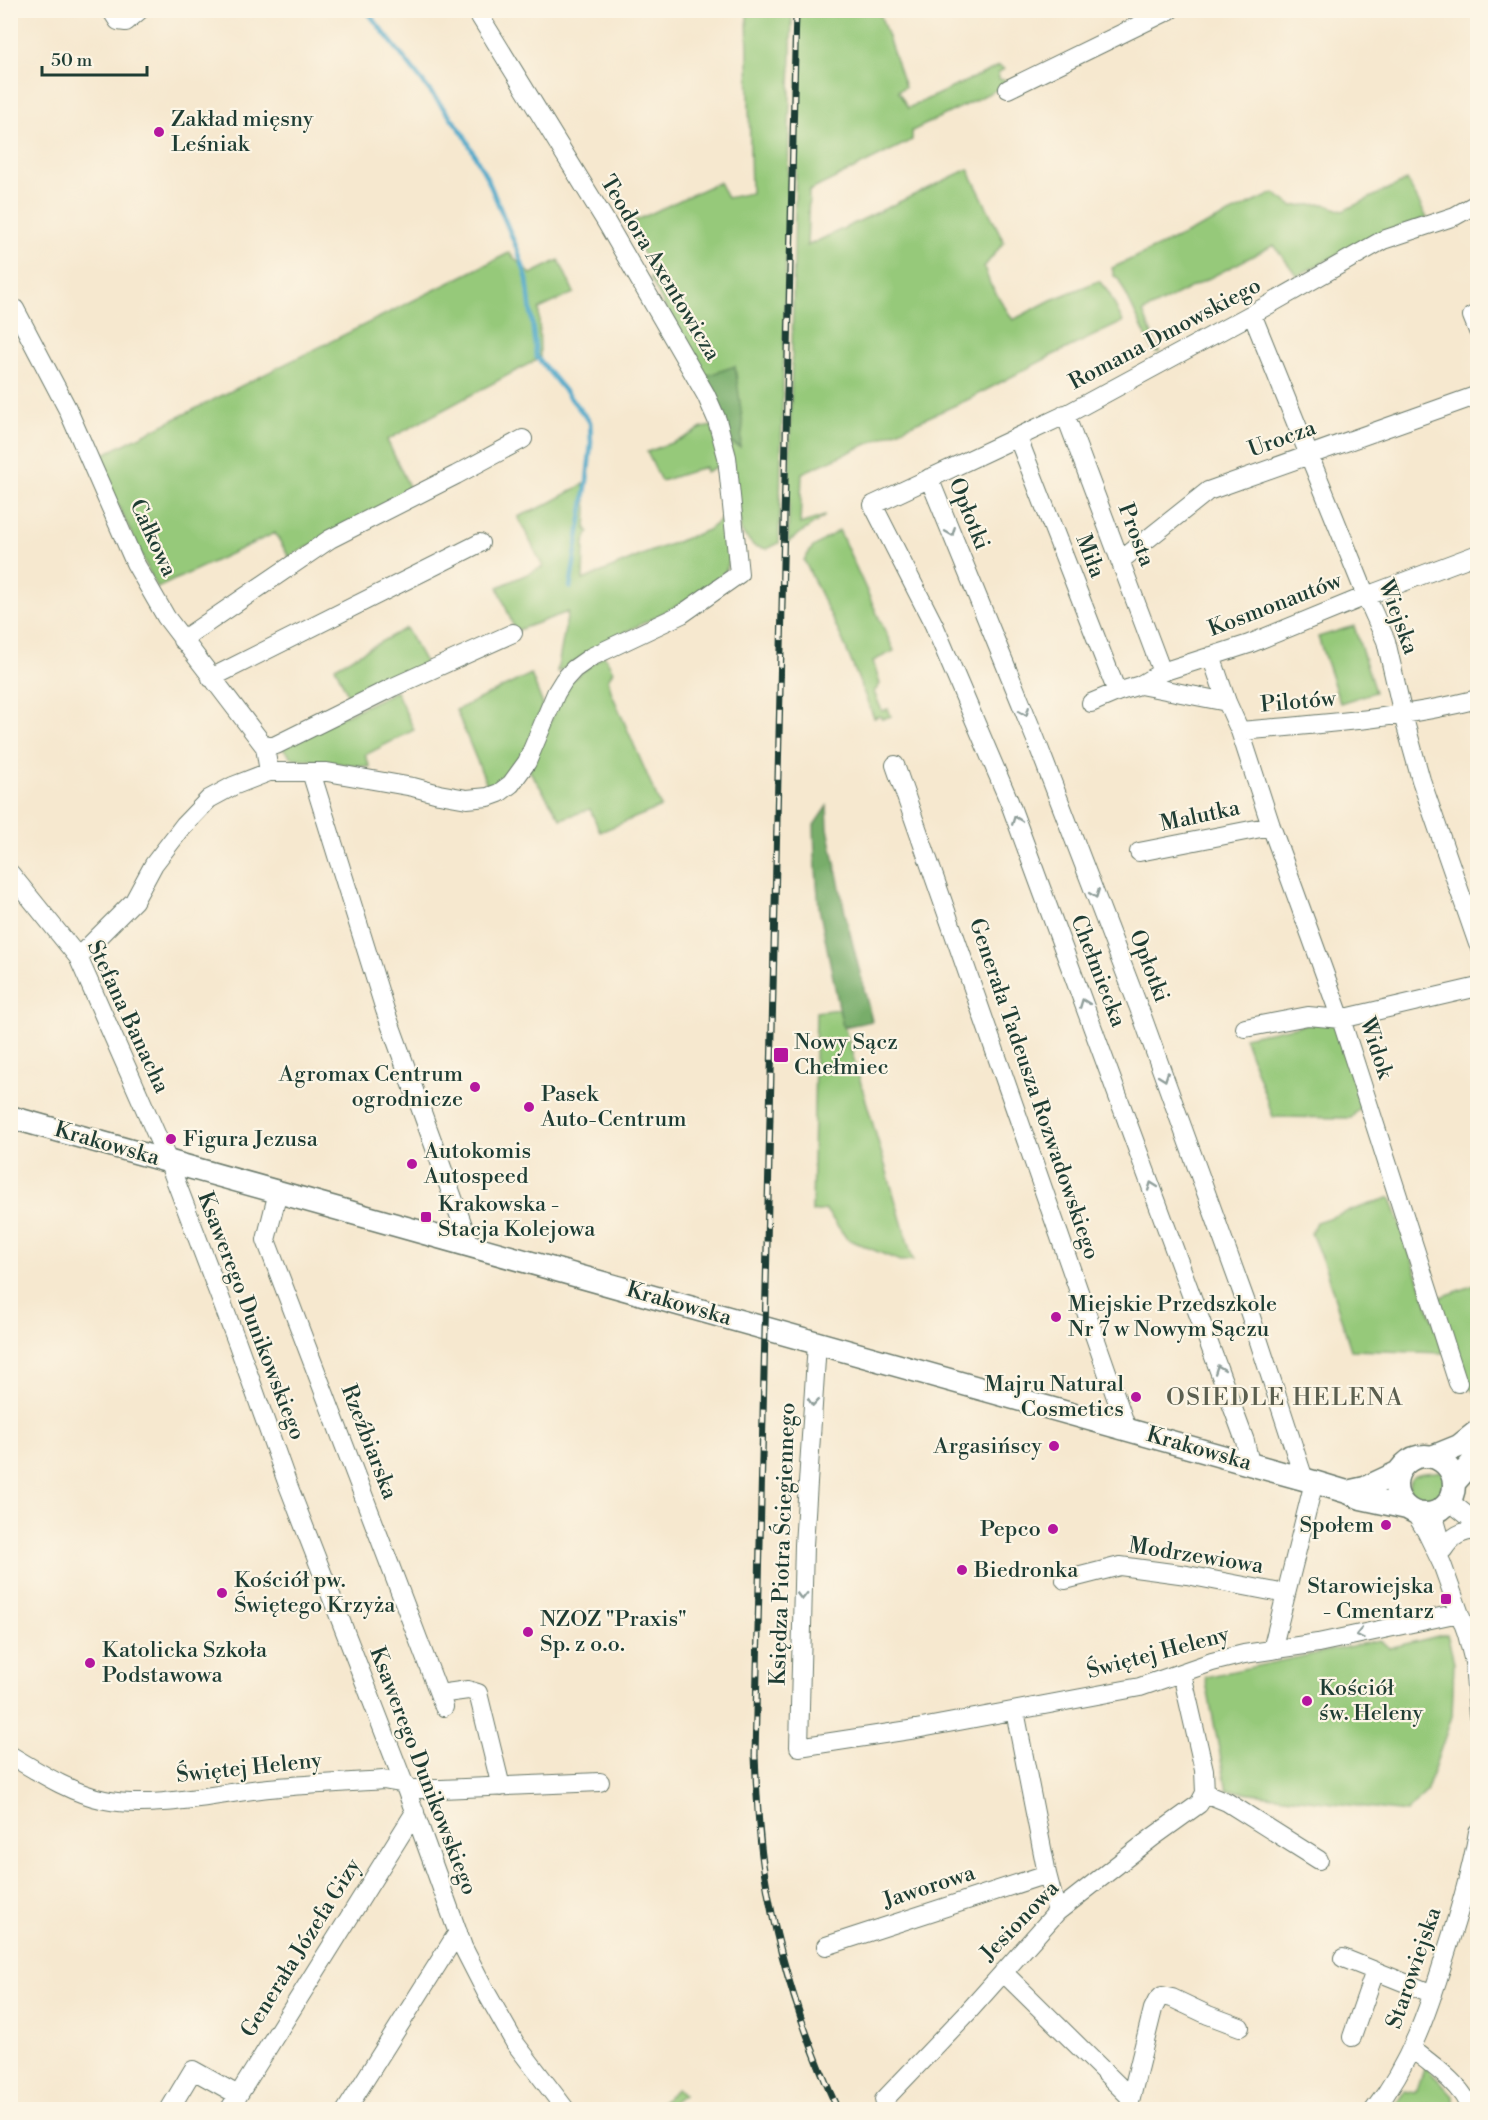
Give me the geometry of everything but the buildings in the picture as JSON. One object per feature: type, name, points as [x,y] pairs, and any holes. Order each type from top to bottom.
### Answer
[{"type":"main road","name":"Krakowska","points":[[10,1117],[1309,1480],[1347,1491],[1361,1498],[1431,1503]]},
{"type":"main road","points":[[1432,1457],[1459,1446],[1478,1431]]},
{"type":"main road","points":[[1347,1491],[1365,1488],[1399,1472],[1409,1460],[1424,1456],[1432,1457],[1447,1466],[1431,1503]]},
{"type":"main road","points":[[1399,1472],[1396,1487],[1401,1502],[1431,1503],[1478,1456]]},
{"type":"street","points":[[111,10],[118,21],[126,22],[141,10]]},
{"type":"street","name":"Teodora Axentowicza","points":[[311,772],[359,777],[467,799],[500,793],[511,784],[527,762],[556,693],[574,669],[591,657],[682,614],[739,574],[727,457],[717,420],[706,394],[611,230],[476,10]]},
{"type":"street","points":[[1008,89],[1170,10]]},
{"type":"street","name":"Romana Dmowskiego","points":[[873,506],[1065,414],[1252,314],[1383,240],[1455,216],[1478,203]]},
{"type":"street","name":"Całkowa","points":[[13,310],[68,408],[135,563],[182,640],[265,747],[269,772]]},
{"type":"street","name":"Wiejska","points":[[1252,314],[1386,641],[1421,780],[1478,944]]},
{"type":"street","name":"Urocza","points":[[1120,561],[1208,491],[1478,395]]},
{"type":"street","name":"Prosta","points":[[1065,414],[1162,672]]},
{"type":"street","name":"Miła","points":[[1018,438],[1117,692]]},
{"type":"street","points":[[182,640],[330,539],[523,439]]},
{"type":"street","name":"Opłotki","points":[[929,478],[1036,740],[1142,1016],[1309,1480]]},
{"type":"street","name":"Chełmiecka","points":[[873,506],[934,625],[1009,801],[1245,1441],[1250,1464]]},
{"type":"street","points":[[211,678],[480,543]]},
{"type":"street","name":"Kosmonautów","points":[[1091,703],[1140,685],[1162,672],[1249,644],[1366,596],[1478,554]]},
{"type":"street","points":[[265,747],[276,745],[393,687],[513,633]]},
{"type":"street","points":[[1211,656],[1227,702]]},
{"type":"street","name":"Pilotów","points":[[1140,685],[1227,702],[1240,731],[1403,715],[1478,699]]},
{"type":"street","name":"Widok","points":[[1240,731],[1270,826],[1341,1019],[1458,1383]]},
{"type":"street","name":"Generała Tadeusza Rozwadowskiego","points":[[896,765],[1127,1429]]},
{"type":"street","points":[[78,957],[134,900],[154,864],[184,825],[209,799],[233,786],[269,772],[311,772],[385,1010],[470,1245]]},
{"type":"street","name":"Malutka","points":[[1139,852],[1270,826]]},
{"type":"street","name":"Stefana Banacha","points":[[10,873],[78,957],[168,1161]]},
{"type":"street","points":[[1245,1028],[1308,1016],[1341,1019],[1478,987]]},
{"type":"street","name":"Ksawerego Dunikowskiego","points":[[168,1161],[237,1342],[288,1485],[415,1812],[458,1932],[486,1992],[515,2043],[566,2109]]},
{"type":"street","name":"Rzeźbiarska","points":[[278,1192],[266,1240],[442,1700],[468,1690],[478,1693],[501,1787]]},
{"type":"street","name":"Księdza Piotra Ściegiennego","points":[[799,1747],[804,1545],[817,1343]]},
{"type":"street","points":[[1272,1650],[1309,1480]]},
{"type":"street","points":[[1431,1503],[1426,1531],[1442,1557],[1476,1662],[1478,1715]]},
{"type":"street","name":"Krakowska","points":[[1431,1503],[1478,1524]]},
{"type":"street","points":[[1442,1557],[1454,1536],[1464,1531],[1478,1530]]},
{"type":"street","name":"Modrzewiowa","points":[[1065,1580],[1120,1566],[1187,1575],[1286,1594]]},
{"type":"street","name":"Świętej Heleny","points":[[799,1747],[916,1729],[1140,1687],[1212,1662],[1318,1643],[1459,1613]]},
{"type":"street","points":[[1182,1674],[1204,1770],[1205,1793],[1227,1802],[1318,1860]]},
{"type":"street","points":[[1015,1711],[1047,1874],[1058,1912]]},
{"type":"street","name":"Świętej Heleny","points":[[10,1755],[38,1772],[81,1792],[104,1800],[126,1803],[160,1802],[271,1788],[382,1780],[400,1783],[411,1789],[441,1790],[600,1782]]},
{"type":"street","name":"Jesionowa","points":[[884,2100],[968,2012],[1058,1912],[1199,1804],[1205,1793]]},
{"type":"street","name":"Generała Józefa Gizy","points":[[233,2102],[415,1812]]},
{"type":"street","name":"Starowiejska","points":[[1374,2109],[1386,2095],[1412,2049],[1433,1994],[1472,1865],[1478,1832]]},
{"type":"street","name":"Jaworowa","points":[[826,1946],[1047,1874]]},
{"type":"street","points":[[346,2109],[458,1932]]},
{"type":"street","points":[[1343,1958],[1433,1994]]},
{"type":"street","points":[[1352,2037],[1376,1971]]},
{"type":"street","points":[[1003,1972],[1130,2104]]},
{"type":"street","points":[[1130,2104],[1153,2009],[1162,1996],[1172,1998],[1240,2027]]},
{"type":"street","points":[[1412,2049],[1456,2086],[1465,2096],[1470,2109]]},
{"type":"street","points":[[169,2109],[193,2070],[233,2102]]},
{"type":"green space","points":[[747,11],[792,11],[779,543],[767,549],[754,546],[741,532],[730,442],[739,447],[717,398],[714,399],[650,278],[655,274],[626,225],[719,182],[727,198],[751,193]]},
{"type":"green space","points":[[799,11],[879,11],[905,87],[898,91],[908,108],[999,66],[1004,69],[998,73],[999,79],[1012,82],[912,131],[912,140],[809,191],[807,246],[968,169],[1004,242],[984,267],[990,284],[1013,320],[1051,300],[1099,281],[1109,293],[1123,322],[967,400],[802,473],[800,524],[825,516],[788,542]]},
{"type":"green space","points":[[1407,180],[1427,218],[1375,235],[1297,276],[1274,245],[1143,312],[1159,352],[1154,352],[1118,278],[1114,276],[1112,268],[1274,193],[1292,206],[1324,204],[1343,211]]},
{"type":"green space","points":[[509,253],[531,274],[559,260],[574,293],[539,309],[540,358],[387,440],[412,493],[289,557],[275,533],[157,588],[96,458]]},
{"type":"green space","points":[[735,366],[743,425],[740,447],[730,442],[717,397],[706,376]]},
{"type":"green space","points":[[712,426],[722,464],[706,472],[705,467],[661,481],[647,452],[682,439],[702,428]]},
{"type":"green space","points":[[721,472],[729,535],[729,560],[727,568],[706,589],[595,648],[557,672],[568,612],[515,631],[498,587],[543,567],[518,517],[584,484],[587,509],[586,529],[589,532],[584,543],[583,580],[708,530],[723,518],[719,478]]},
{"type":"green space","points":[[839,530],[894,651],[873,661],[880,684],[874,692],[882,711],[888,709],[891,716],[882,719],[880,716],[874,718],[843,641],[804,560],[812,548]]},
{"type":"green space","points":[[1354,626],[1375,692],[1340,703],[1318,637]]},
{"type":"green space","points":[[406,628],[427,666],[351,701],[335,667]]},
{"type":"green space","points":[[604,655],[613,671],[608,680],[612,694],[661,807],[600,832],[590,809],[561,819],[529,770],[567,684]]},
{"type":"green space","points":[[531,674],[543,705],[524,756],[510,777],[489,790],[456,710]]},
{"type":"green space","points":[[396,691],[414,730],[365,755],[370,767],[292,758],[281,746]]},
{"type":"green space","points":[[827,806],[828,828],[845,913],[872,1021],[843,1027],[819,908],[815,856],[814,825]]},
{"type":"green space","points":[[839,1009],[913,1260],[900,1261],[847,1239],[826,1210],[812,1212],[816,1012]]},
{"type":"green space","points":[[1327,1020],[1337,1028],[1362,1105],[1351,1118],[1273,1117],[1244,1037]]},
{"type":"green space","points":[[1391,1198],[1444,1353],[1351,1350],[1325,1267],[1311,1233],[1316,1222]]},
{"type":"green space","points":[[1477,1284],[1477,1393],[1462,1382],[1436,1299]]},
{"type":"green space","points":[[1440,1471],[1448,1478],[1447,1489],[1442,1496],[1428,1503],[1414,1500],[1410,1494],[1409,1484],[1412,1478],[1418,1474]]},
{"type":"green space","points":[[1447,1634],[1454,1662],[1452,1716],[1426,1792],[1406,1812],[1227,1790],[1205,1677],[1380,1640],[1389,1648]]},
{"type":"green space","points":[[1425,2066],[1453,2096],[1454,2109],[1391,2110],[1404,2091],[1416,2093]]},
{"type":"green space","points":[[677,2089],[683,2095],[667,2109],[652,2109]]},
{"type":"waterway","points":[[366,10],[463,133],[488,180],[518,251],[527,279],[536,356],[590,422],[591,443],[587,481],[570,588]]},
{"type":"railway","points":[[796,10],[755,1756],[762,1856],[776,1931],[803,2022],[838,2110]]},
{"type":"place","name":"Zakład mięsny Leśniak","points":[[159,132]]},
{"type":"place","name":"Nowy Sącz Chełmiec","points":[[781,1055]]},
{"type":"place","name":"Agromax Centrum ogrodnicze","points":[[475,1087]]},
{"type":"place","name":"Pasek Auto-Centrum","points":[[529,1107]]},
{"type":"place","name":"Figura Jezusa","points":[[171,1139]]},
{"type":"place","name":"Autokomis Autospeed","points":[[412,1164]]},
{"type":"place","name":"Krakowska - Stacja Kolejowa","points":[[426,1217]]},
{"type":"place","name":"Miejskie Przedszkole Nr 7 w Nowym Sączu","points":[[1056,1317]]},
{"type":"place","name":"Majru Natural Cosmetics","points":[[1136,1397]]},
{"type":"place","name":"Argasińscy","points":[[1054,1446]]},
{"type":"place","name":"Społem","points":[[1386,1525]]},
{"type":"place","name":"Pepco","points":[[1053,1529]]},
{"type":"place","name":"Biedronka","points":[[962,1570]]},
{"type":"place","name":"Kościół pw. Świętego Krzyża","points":[[222,1593]]},
{"type":"place","name":"Starowiejska - Cmentarz","points":[[1446,1599]]},
{"type":"place","name":"NZOZ \"Praxis\" Sp. z o.o.","points":[[528,1632]]},
{"type":"place","name":"Katolicka Szkoła Podstawowa","points":[[90,1663]]},
{"type":"place","name":"Kościół św. Heleny","points":[[1307,1701]]},
{"type":"district","name":"OSIEDLE HELENA","points":[[1285,1398]]}]
